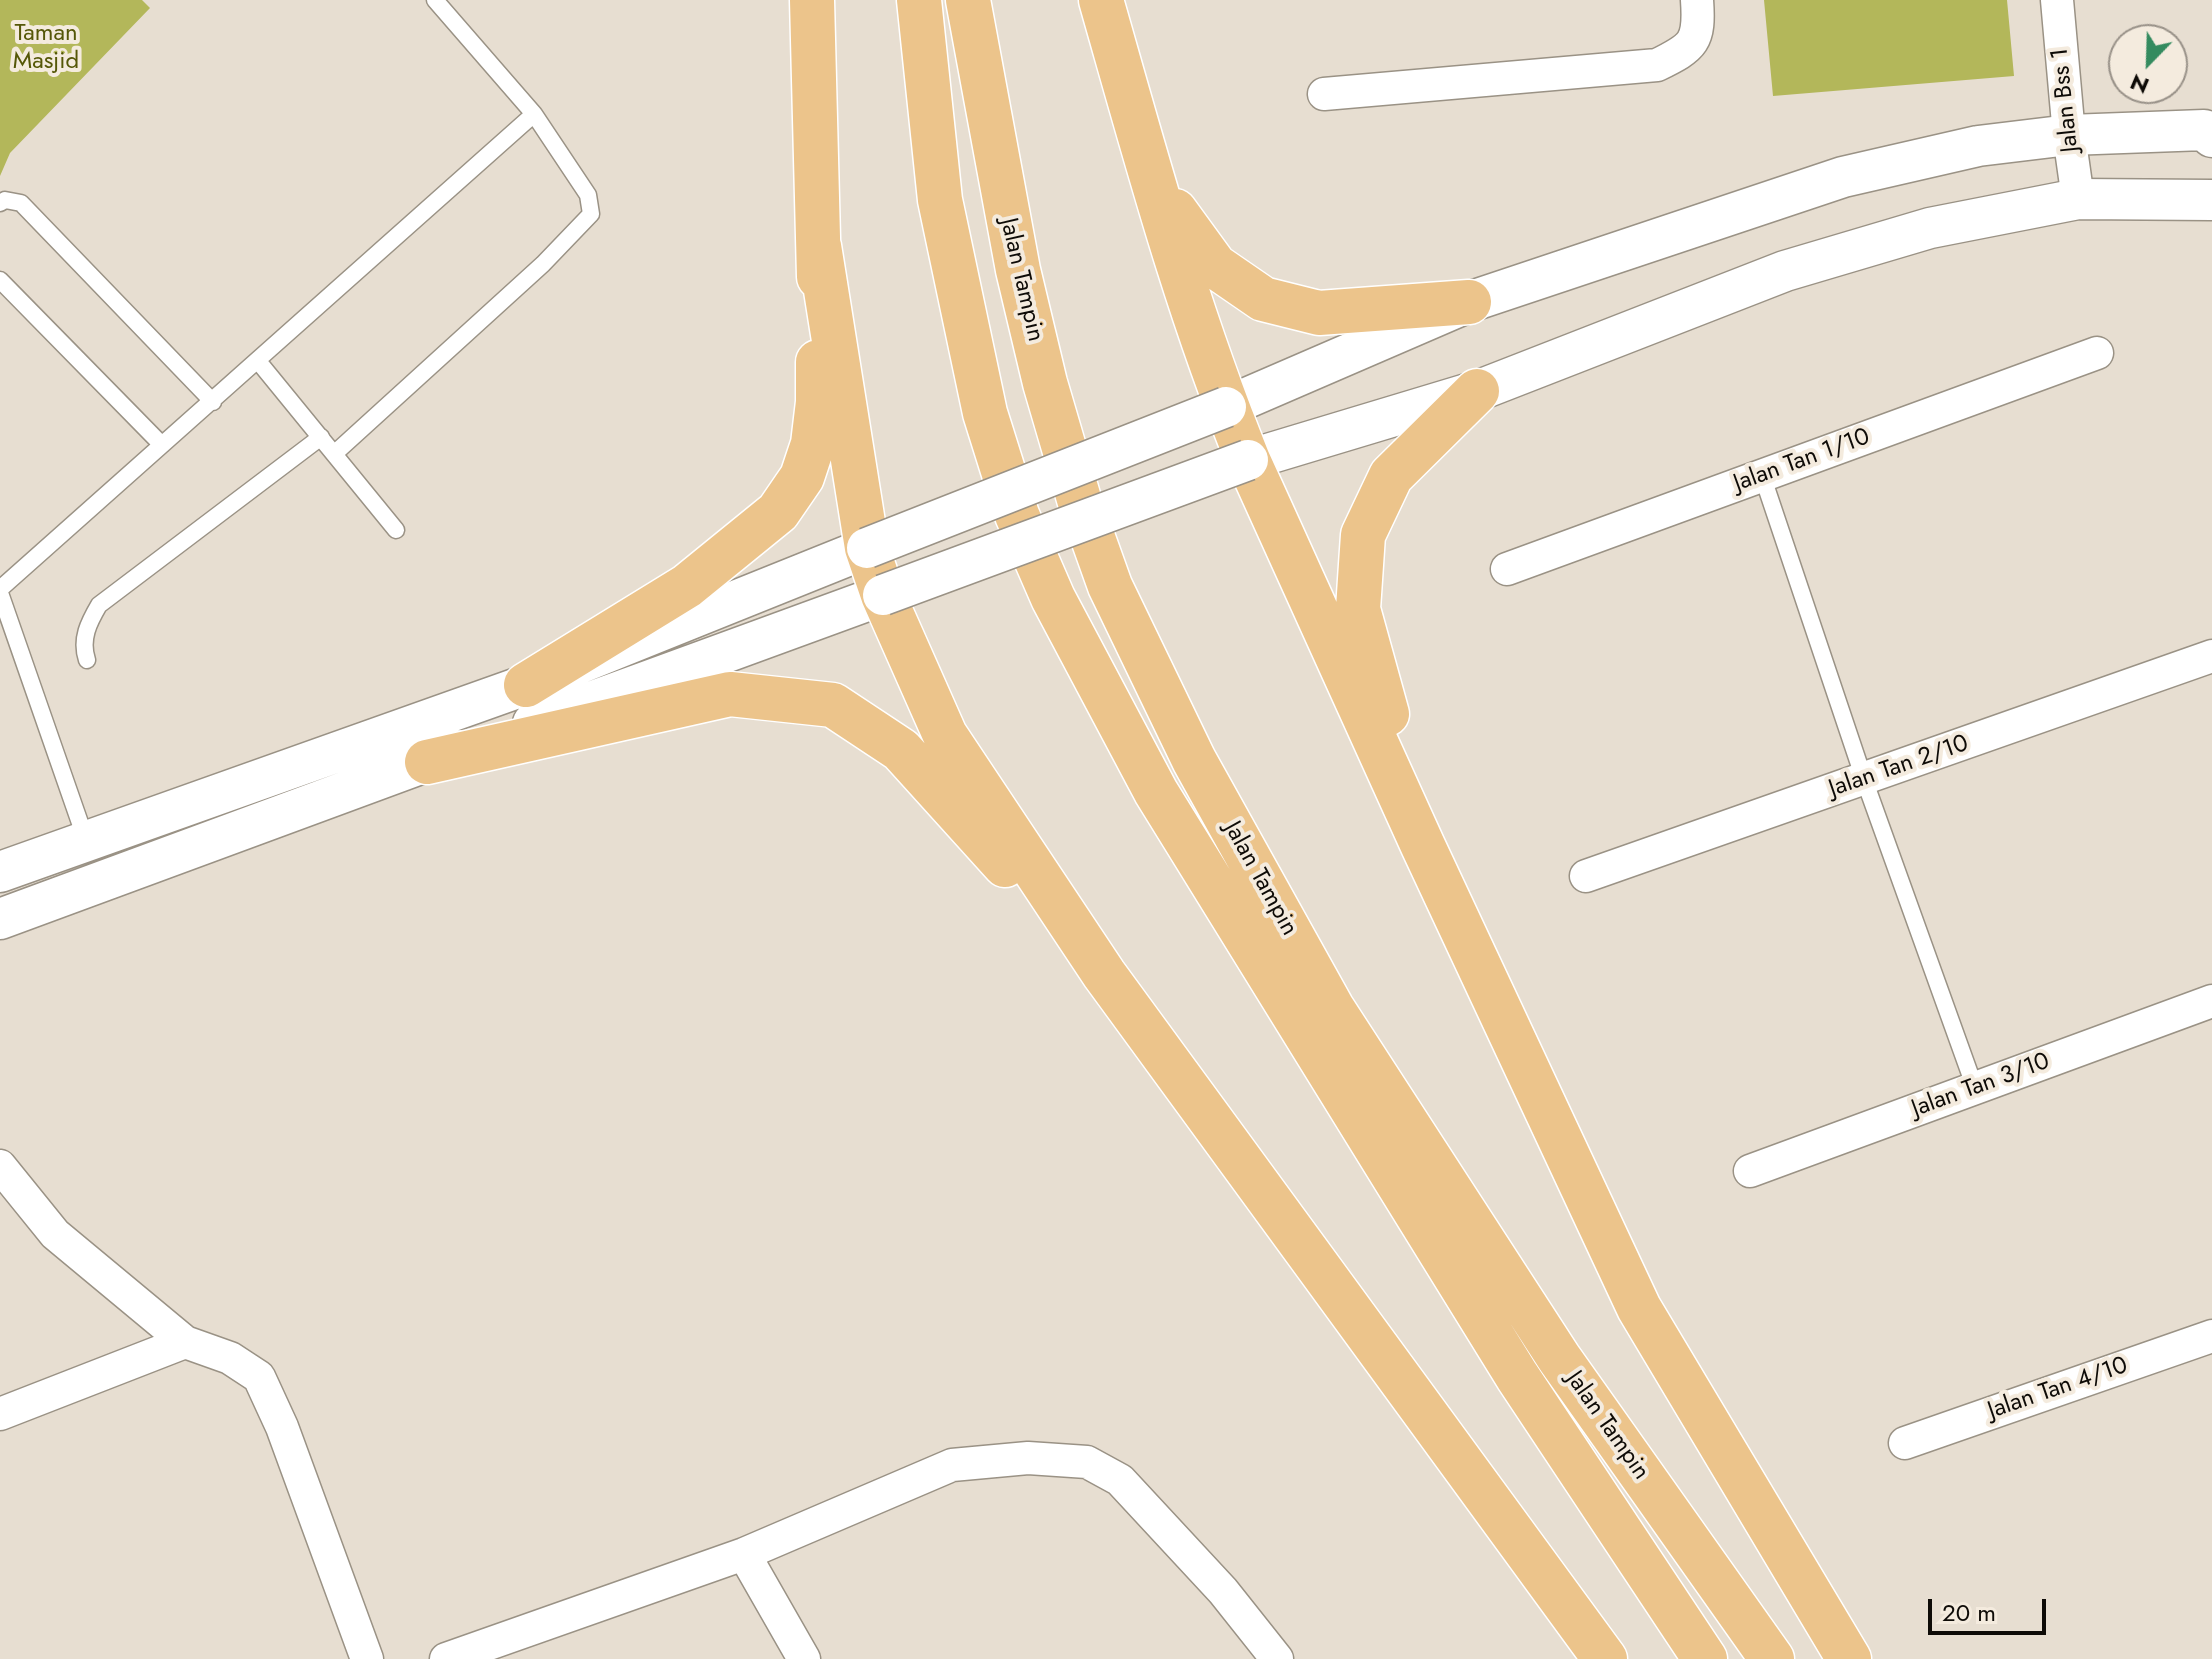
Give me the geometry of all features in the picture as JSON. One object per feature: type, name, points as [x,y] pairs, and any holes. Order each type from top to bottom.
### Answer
[{"type":"highway","points":[[526,685],[687,586],[778,512],[802,477],[813,444],[818,402],[819,246],[812,0]]},
{"type":"highway","name":"Jalan Tampin","points":[[919,0],[940,200],[985,413],[1017,515],[1053,598],[1156,792],[1517,1376],[1705,1659]]},
{"type":"highway","name":"Jalan Tampin","points":[[968,0],[1018,270],[1045,383],[1079,499],[1110,586],[1194,760],[1332,1008],[1559,1358],[1772,1659]]},
{"type":"highway","points":[[1101,0],[1153,180],[1226,407],[1248,460],[1423,846],[1639,1308],[1849,1659]]},
{"type":"highway","points":[[1153,180],[1215,266],[1263,299],[1319,313],[1469,302]]},
{"type":"highway","points":[[819,246],[867,548],[883,595],[945,735],[1104,974],[1605,1659]]},
{"type":"highway","points":[[1423,846],[1358,609],[1363,535],[1391,476],[1477,391]]},
{"type":"highway","points":[[427,762],[730,694],[833,705],[901,750],[1104,974]]},
{"type":"street","points":[[1324,94],[1657,65],[1686,51],[1699,28],[1697,0]]},
{"type":"street","name":"Jalan Bss 1","points":[[2057,0],[2078,199]]},
{"type":"street","points":[[0,919],[92,862],[867,548],[1226,407],[1469,302],[1843,177],[1978,146],[2069,135],[2204,130],[2212,137]]},
{"type":"street","points":[[0,872],[92,862],[427,762],[1248,460],[1477,391],[1785,271],[1930,228],[2078,199],[2212,200]]},
{"type":"street","name":"Jalan Tan 1/10","points":[[1507,569],[2097,353]]},
{"type":"street","name":"Jalan Tan 2/10","points":[[1586,876],[2212,656]]},
{"type":"street","name":"Jalan Tan 3/10","points":[[1750,1171],[2212,1001]]},
{"type":"street","points":[[0,1166],[55,1234],[185,1342],[230,1358],[259,1377],[282,1427],[367,1659]]},
{"type":"street","name":"Jalan Tan 4/10","points":[[1905,1443],[2212,1336]]},
{"type":"street","points":[[0,1414],[185,1342]]},
{"type":"street","points":[[446,1659],[744,1554],[952,1465],[1028,1458],[1087,1462],[1120,1480],[1223,1591],[1277,1659]]},
{"type":"street","points":[[744,1554],[804,1659]]},
{"type":"lane","points":[[334,454],[543,264],[591,214],[588,195],[534,114],[435,0]]},
{"type":"lane","points":[[92,862],[0,591],[534,114]]},
{"type":"lane","points":[[0,203],[5,200],[21,203],[213,402]]},
{"type":"lane","points":[[0,280],[162,445]]},
{"type":"lane","points":[[258,361],[396,530]]},
{"type":"lane","points":[[87,660],[84,649],[88,624],[99,605],[321,437]]},
{"type":"lane","points":[[1762,475],[1864,779],[1975,1088]]},
{"type":"green space","name":"Taman Masjid","points":[[0,0],[142,0],[150,8],[10,153],[0,176]]},
{"type":"green space","points":[[1764,0],[2007,0],[2014,76],[1773,96]]}]
